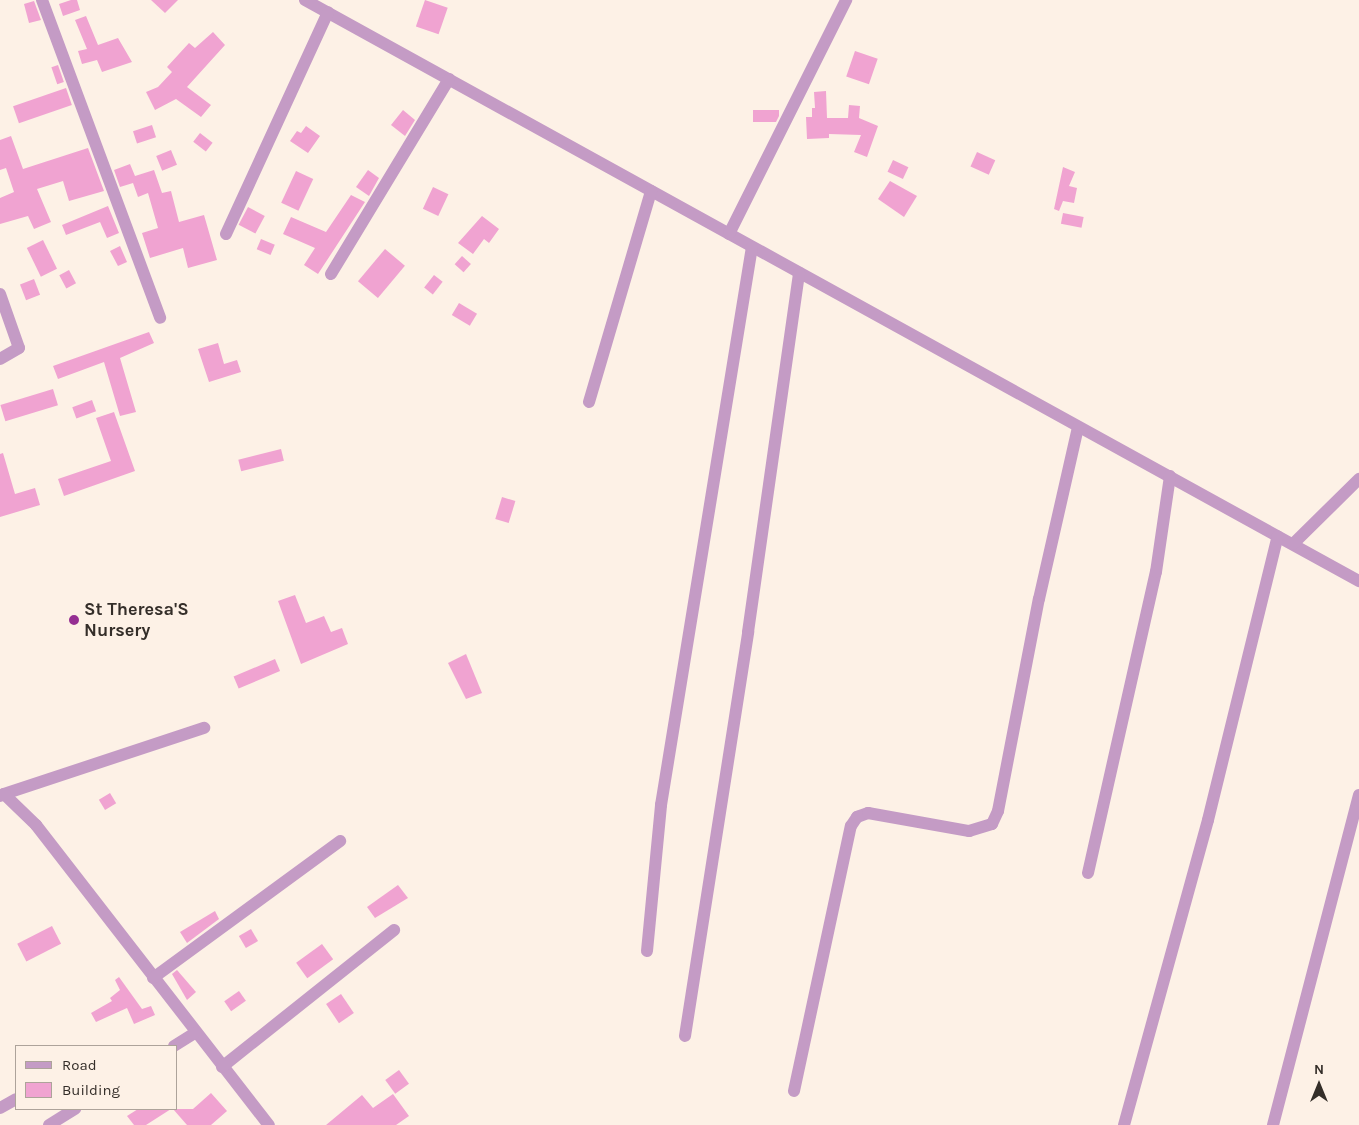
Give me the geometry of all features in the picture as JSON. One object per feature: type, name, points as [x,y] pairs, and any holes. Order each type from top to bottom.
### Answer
[{"type":"street","points":[[42,0],[160,318]]},
{"type":"street","points":[[305,0],[1359,581]]},
{"type":"street","points":[[729,234],[846,0]]},
{"type":"street","points":[[226,234],[328,12]]},
{"type":"street","points":[[331,274],[449,79]]},
{"type":"street","points":[[589,402],[651,191]]},
{"type":"street","points":[[647,951],[660,805],[752,247]]},
{"type":"street","points":[[685,1036],[748,632],[799,273]]},
{"type":"street","points":[[0,294],[19,348],[0,359]]},
{"type":"street","points":[[794,1091],[851,826],[857,818],[868,813],[969,831],[992,824],[998,811],[1039,599],[1078,427]]},
{"type":"street","points":[[1088,873],[1156,572],[1170,476]]},
{"type":"street","points":[[1293,544],[1359,478]]},
{"type":"street","points":[[1124,1125],[1208,820],[1278,536]]},
{"type":"street","points":[[2,795],[204,728]]},
{"type":"street","points":[[2,795],[36,825],[195,1033],[269,1125]]},
{"type":"street","points":[[1272,1125],[1359,795]]},
{"type":"street","points":[[153,978],[340,840]]},
{"type":"street","points":[[222,1067],[394,930]]},
{"type":"street","points":[[176,1045],[195,1033]]},
{"type":"street","points":[[0,1108],[15,1100]]},
{"type":"street","points":[[49,1125],[73,1110]]},
{"type":"building","points":[[77,0],[80,10],[63,16],[59,4]]},
{"type":"building","points":[[151,0],[178,0],[165,13]]},
{"type":"building","points":[[425,0],[448,8],[439,34],[416,26]]},
{"type":"building","points":[[34,1],[41,20],[29,23],[24,4]]},
{"type":"building","points":[[86,16],[98,45],[118,38],[132,62],[102,72],[97,60],[82,64],[78,51],[87,49],[75,20]]},
{"type":"building","points":[[213,32],[225,45],[187,87],[211,105],[201,117],[176,99],[155,110],[146,92],[158,87],[172,72],[167,67],[189,43],[195,48]]},
{"type":"building","points":[[855,51],[878,59],[869,84],[846,77]]},
{"type":"building","points":[[58,65],[64,82],[57,84],[51,67]]},
{"type":"building","points":[[66,88],[72,105],[19,123],[13,106]]},
{"type":"building","points":[[826,91],[827,118],[848,118],[849,105],[860,106],[859,118],[878,126],[867,157],[854,152],[861,135],[829,134],[829,138],[807,139],[806,117],[812,117],[812,108],[815,108],[814,92]]},
{"type":"building","points":[[403,110],[415,120],[405,136],[391,125]]},
{"type":"building","points":[[753,110],[779,110],[779,116],[776,122],[753,122]]},
{"type":"building","points":[[152,125],[156,137],[137,144],[133,131]]},
{"type":"building","points":[[306,126],[320,136],[308,153],[290,141],[297,131],[301,133]]},
{"type":"building","points":[[200,133],[213,143],[206,152],[193,142]]},
{"type":"building","points":[[11,136],[23,169],[88,148],[104,191],[69,201],[63,181],[37,189],[51,222],[34,229],[28,216],[0,224],[0,198],[14,192],[6,168],[0,170],[0,140]]},
{"type":"building","points":[[171,150],[177,165],[162,171],[156,156]]},
{"type":"building","points":[[977,152],[995,160],[989,175],[970,167]]},
{"type":"building","points":[[893,160],[908,167],[903,179],[888,172]]},
{"type":"building","points":[[130,164],[135,176],[154,170],[162,193],[171,191],[179,222],[204,215],[217,260],[188,268],[183,248],[150,258],[142,233],[158,228],[148,193],[138,197],[133,183],[120,187],[114,170]]},
{"type":"building","points":[[1063,167],[1075,172],[1069,186],[1077,188],[1074,203],[1063,201],[1059,211],[1054,209]]},
{"type":"building","points":[[368,170],[379,178],[369,196],[356,187]]},
{"type":"building","points":[[296,171],[313,179],[298,211],[281,203]]},
{"type":"building","points":[[890,181],[917,196],[904,217],[878,199]]},
{"type":"building","points":[[433,187],[448,194],[438,216],[423,209]]},
{"type":"building","points":[[351,195],[365,202],[318,274],[304,265],[315,248],[283,234],[291,217],[326,232]]},
{"type":"building","points":[[108,206],[119,233],[107,238],[100,222],[66,235],[62,225]]},
{"type":"building","points":[[248,207],[265,216],[255,234],[239,225]]},
{"type":"building","points":[[1063,213],[1084,217],[1082,228],[1061,224]]},
{"type":"building","points":[[482,216],[499,229],[489,243],[484,239],[473,254],[458,243]]},
{"type":"building","points":[[261,239],[275,245],[271,255],[257,249]]},
{"type":"building","points":[[43,240],[57,269],[41,277],[27,248]]},
{"type":"building","points":[[120,246],[127,262],[118,266],[110,251]]},
{"type":"building","points":[[385,249],[405,266],[378,298],[358,281]]},
{"type":"building","points":[[462,256],[471,264],[464,272],[455,264]]},
{"type":"building","points":[[69,270],[76,283],[66,288],[59,275]]},
{"type":"building","points":[[434,275],[443,282],[433,294],[424,288]]},
{"type":"building","points":[[34,279],[40,295],[26,300],[20,284]]},
{"type":"building","points":[[459,303],[477,314],[470,326],[452,315]]},
{"type":"building","points":[[149,332],[154,343],[120,358],[136,412],[120,416],[104,362],[58,379],[53,366]]},
{"type":"building","points":[[218,343],[224,364],[237,360],[241,372],[209,382],[198,349]]},
{"type":"building","points":[[53,389],[58,405],[5,421],[0,405]]},
{"type":"building","points":[[92,400],[96,411],[76,418],[72,407]]},
{"type":"building","points":[[114,412],[135,471],[64,496],[58,479],[111,461],[96,418]]},
{"type":"building","points":[[281,449],[284,461],[241,471],[238,460]]},
{"type":"building","points":[[3,453],[15,494],[35,488],[40,505],[0,517],[0,454]]},
{"type":"building","points":[[502,497],[515,501],[509,523],[495,519]]},
{"type":"building","points":[[295,595],[306,623],[324,616],[331,632],[342,628],[348,644],[301,664],[278,601]]},
{"type":"building","points":[[466,654],[482,693],[466,699],[448,663]]},
{"type":"building","points":[[275,659],[280,671],[239,689],[234,677]]},
{"type":"building","points":[[110,793],[116,803],[105,810],[99,800]]},
{"type":"building","points":[[398,885],[408,898],[375,918],[367,907]]},
{"type":"building","points":[[215,911],[219,919],[187,943],[180,932]]},
{"type":"building","points":[[52,926],[61,944],[26,962],[17,944]]},
{"type":"building","points":[[251,929],[258,941],[246,948],[239,936]]},
{"type":"building","points":[[322,944],[333,959],[307,978],[296,963]]},
{"type":"building","points":[[177,970],[196,992],[187,1000],[172,974]]},
{"type":"building","points":[[119,977],[142,1009],[151,1006],[155,1015],[134,1024],[127,1008],[96,1022],[91,1013],[112,1001],[110,998],[120,990],[115,980]]},
{"type":"building","points":[[239,991],[246,1001],[231,1011],[224,1001]]},
{"type":"building","points":[[341,994],[354,1013],[339,1023],[326,1004]]},
{"type":"building","points":[[399,1070],[409,1084],[395,1094],[385,1080]]},
{"type":"building","points":[[211,1093],[227,1111],[211,1125],[187,1125],[174,1110],[193,1109]]},
{"type":"building","points":[[393,1094],[409,1116],[396,1125],[326,1125],[362,1095],[373,1108]]},
{"type":"building","points":[[136,1110],[169,1110],[146,1125],[134,1125],[127,1116]]},
{"type":"place","name":"St Theresa'S Nursery","points":[[74,620]]}]
